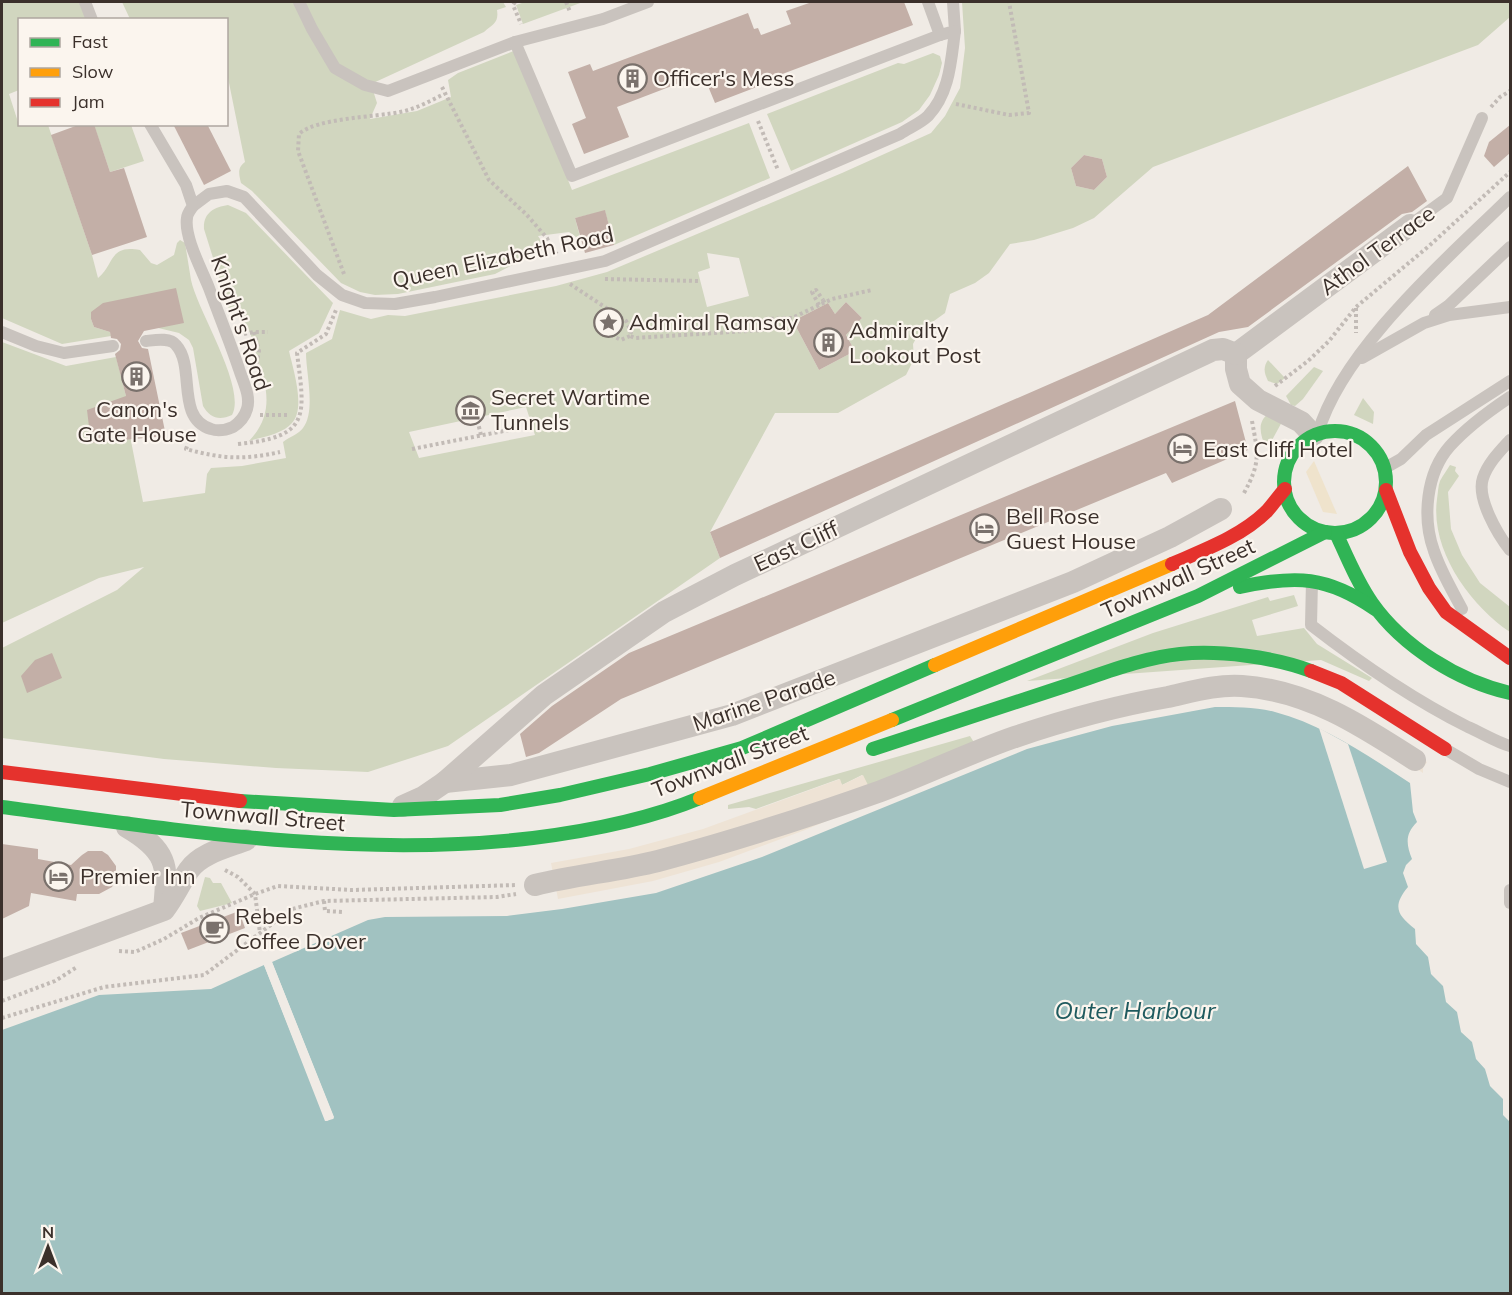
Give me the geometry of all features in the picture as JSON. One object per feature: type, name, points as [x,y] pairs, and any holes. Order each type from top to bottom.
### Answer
[{"type":"highway","points":[[1341,431],[1356,435],[1374,449],[1385,468],[1386,490],[1382,503],[1369,520],[1350,531],[1330,532],[1302,521],[1294,512],[1285,489],[1284,476],[1288,461],[1302,442],[1316,434],[1341,431]]},
{"type":"highway","name":"Townwall Street","points":[[2,772],[230,800],[394,810],[500,805],[560,795],[650,774],[742,748],[1215,545],[1266,512],[1285,489]]},
{"type":"highway","points":[[1386,490],[1410,552],[1429,588],[1446,612],[1510,658]]},
{"type":"highway","points":[[1330,532],[1377,610]]},
{"type":"highway","name":"Townwall Street","points":[[2,807],[249,838],[363,845],[460,845],[579,831],[642,817],[729,789],[763,772],[1198,596],[1330,532]]},
{"type":"highway","points":[[1198,596],[1270,579],[1312,580],[1346,590],[1377,610],[1420,652],[1451,672],[1494,690],[1510,693]]},
{"type":"highway","points":[[864,752],[1134,664],[1179,654],[1218,653],[1300,667],[1341,683],[1444,749]]},
{"type":"highway","points":[[729,789],[764,785],[786,778]]},
{"type":"street","name":"Athol Terrace","points":[[1236,354],[1410,225]]},
{"type":"street","name":"East Cliff","points":[[394,810],[423,797],[445,782],[544,695],[664,612],[735,575],[1213,350],[1223,349],[1236,354]]},
{"type":"street","points":[[1236,354],[1236,369],[1240,384],[1249,393],[1301,422],[1316,434]]},
{"type":"street","name":"Marine Parade","points":[[445,782],[511,775],[732,715],[1073,582],[1170,537],[1214,515],[1221,509]]},
{"type":"street","points":[[1170,537],[1181,560]]},
{"type":"street","points":[[1073,582],[1086,601]]},
{"type":"street","points":[[535,885],[668,858],[882,790],[1014,737],[1055,724],[1136,703],[1209,689],[1239,685],[1277,690],[1318,704],[1360,724],[1415,760]]},
{"type":"street","points":[[120,822],[150,840],[161,856],[167,882],[164,910]]},
{"type":"street","points":[[2,970],[164,910],[177,894],[190,868],[204,857],[249,838]]},
{"type":"lane","points":[[85,2],[91,18]]},
{"type":"lane","points":[[299,2],[335,68],[364,85],[388,91],[515,42],[603,19],[648,2]]},
{"type":"lane","points":[[928,2],[940,34]]},
{"type":"lane","name":"Queen Elizabeth Road","points":[[193,206],[209,194],[227,191],[244,197],[318,275],[342,295],[365,303],[395,304],[606,261],[900,134],[928,116],[939,100],[948,79],[955,31],[953,2]]},
{"type":"lane","points":[[515,42],[572,176],[940,34],[955,31]]},
{"type":"lane","name":"Athol Terrace","points":[[1410,225],[1447,198],[1482,118]]},
{"type":"lane","points":[[151,126],[186,185],[193,206]]},
{"type":"lane","points":[[1316,434],[1323,417],[1356,361],[1398,309],[1510,197]]},
{"type":"lane","name":"Knight's Road","points":[[193,206],[187,218],[189,237],[228,338],[247,394],[248,408],[236,426],[220,431],[207,428],[196,420]]},
{"type":"lane","points":[[1356,361],[1424,323],[1448,306],[1510,247]]},
{"type":"lane","points":[[1424,323],[1449,315],[1510,307]]},
{"type":"lane","points":[[2,332],[36,346],[64,352],[113,346]]},
{"type":"lane","points":[[146,341],[169,340],[177,346],[186,377],[189,404],[196,420]]},
{"type":"lane","points":[[1385,468],[1401,459],[1426,435],[1510,381]]},
{"type":"lane","points":[[1476,634],[1445,579],[1433,550],[1427,519],[1428,501],[1434,476],[1449,447],[1484,414],[1510,397]]},
{"type":"lane","points":[[1510,440],[1494,458],[1483,478],[1482,488],[1493,523],[1510,550]]},
{"type":"lane","points":[[1312,580],[1306,615],[1311,625],[1340,648],[1399,688],[1447,716],[1510,746]]},
{"type":"lane","points":[[1444,749],[1479,770],[1510,782]]},
{"type":"lane","points":[[1510,890],[1510,903]]},
{"type":"path","points":[[515,2],[513,5],[521,25]]},
{"type":"path","points":[[566,2],[568,8]]},
{"type":"path","points":[[939,100],[1009,115],[1029,113],[1009,2]]},
{"type":"path","points":[[438,72],[444,94],[489,180],[526,214],[547,238]]},
{"type":"path","points":[[1482,118],[1500,97],[1510,91]]},
{"type":"path","points":[[238,444],[259,442],[284,433],[297,425],[303,410],[297,353],[326,334],[346,280],[298,151],[299,134],[308,128],[330,122],[403,111],[444,94]]},
{"type":"path","points":[[753,108],[784,184]]},
{"type":"path","points":[[1270,390],[1308,361],[1329,341],[1356,307],[1429,246],[1510,172]]},
{"type":"path","points":[[597,279],[698,280]]},
{"type":"path","points":[[566,281],[575,280]]},
{"type":"path","points":[[819,305],[812,292],[816,290],[824,302]]},
{"type":"path","points":[[611,335],[621,340],[630,336],[635,338],[762,330],[764,319],[792,318],[832,299],[872,290]]},
{"type":"path","points":[[616,315],[629,325],[630,336]]},
{"type":"path","points":[[228,338],[254,332],[268,332]]},
{"type":"path","points":[[473,403],[481,435]]},
{"type":"path","points":[[260,415],[289,415]]},
{"type":"path","points":[[1221,509],[1235,502],[1244,493],[1257,466],[1258,445],[1251,416]]},
{"type":"path","points":[[196,420],[186,449],[214,457],[227,458],[257,457],[280,452]]},
{"type":"path","points":[[412,449],[519,428]]},
{"type":"path","points":[[204,857],[238,877],[255,894],[260,933]]},
{"type":"path","points":[[255,894],[278,886],[352,890],[535,885]]},
{"type":"path","points":[[2,1018],[104,987],[204,975],[292,909],[324,901],[497,897],[521,893],[535,885]]},
{"type":"path","points":[[324,901],[325,911],[343,912]]},
{"type":"green space","points":[[2,2],[79,2],[86,18],[18,18],[18,90],[9,94],[18,126],[48,126],[98,278],[114,257],[123,250],[140,250],[151,263],[157,265],[174,255],[180,240],[185,243],[195,293],[233,387],[235,403],[232,415],[223,418],[215,417],[203,406],[193,348],[189,340],[179,333],[92,312],[91,319],[94,327],[110,332],[111,336],[62,344],[2,318]]},
{"type":"green space","points":[[122,2],[503,2],[506,7],[497,10],[496,21],[484,32],[371,84],[377,103],[370,119],[417,111],[451,97],[448,80],[458,73],[516,50],[572,190],[749,123],[770,178],[614,245],[605,211],[575,218],[580,237],[569,232],[538,236],[546,248],[495,274],[398,294],[375,295],[360,292],[341,283],[252,191],[241,183],[239,174],[245,162],[228,78],[228,18],[130,18]]},
{"type":"green space","points":[[525,2],[583,2],[523,24],[516,5]]},
{"type":"green space","points":[[962,2],[1510,2],[1510,17],[1478,45],[1153,167],[1094,218],[1073,228],[1034,240],[1010,244],[989,273],[975,283],[950,294],[945,313],[920,331],[913,344],[914,359],[906,375],[838,413],[775,413],[710,532],[720,558],[448,746],[368,772],[276,768],[164,759],[2,738],[2,648],[117,590],[144,567],[99,578],[2,623],[2,342],[66,366],[116,357],[126,396],[131,441],[143,502],[205,493],[207,474],[211,468],[242,466],[286,458],[283,442],[301,430],[307,421],[309,412],[306,353],[332,339],[340,310],[371,319],[388,315],[405,316],[556,286],[607,272],[931,133],[945,116],[960,88],[965,48]],"holes":[[[1084,155],[1102,159],[1107,177],[1094,190],[1076,186],[1071,168]],[[707,253],[739,258],[749,296],[707,307],[698,272],[710,268]],[[846,302],[862,318],[846,335],[855,351],[819,370],[793,321],[828,303],[835,314]],[[526,407],[535,435],[419,458],[409,432]]]},
{"type":"green space","points":[[933,53],[940,56],[942,63],[930,95],[919,110],[902,122],[791,171],[767,114],[898,63],[904,64]]},
{"type":"green space","points":[[94,126],[131,126],[144,161],[110,172]]},
{"type":"green space","points":[[228,205],[246,213],[333,303],[319,333],[289,351],[298,398],[298,408],[292,423],[278,432],[249,441],[257,431],[265,411],[264,380],[248,329],[229,309],[204,229],[205,219],[210,212]]},
{"type":"green space","points":[[1268,360],[1285,378],[1277,384],[1268,381],[1265,368]]},
{"type":"green space","points":[[1314,367],[1323,371],[1303,399],[1295,406],[1291,405],[1286,396]]},
{"type":"green space","points":[[1363,398],[1374,412],[1373,424],[1354,415]]},
{"type":"green space","points":[[1269,413],[1283,420],[1271,442],[1265,447],[1261,425]]},
{"type":"green space","points":[[1450,465],[1456,467],[1455,471],[1459,476],[1448,492],[1451,529],[1462,555],[1480,583],[1510,607],[1510,632],[1495,621],[1467,592],[1446,556],[1436,518],[1438,487]]},
{"type":"green space","points":[[1294,595],[1298,606],[1252,620],[1257,636],[1304,628],[1317,644],[1372,678],[1369,681],[1321,660],[1027,681],[1153,633],[1268,597],[1270,601]]},
{"type":"green space","points":[[970,736],[975,744],[869,789],[862,775],[842,785],[839,779],[756,809],[749,807],[728,809],[728,805]]},
{"type":"green space","points":[[205,877],[210,878],[213,883],[221,883],[232,903],[200,911],[197,906]]},
{"type":"sand","points":[[1314,461],[1337,514],[1323,512],[1306,472]]},
{"type":"shaded area","points":[[1221,680],[1259,680],[1346,709],[1373,724],[1427,762],[1423,773],[1356,729],[1324,714],[1301,705],[1264,696],[1231,693],[1106,717],[1032,736],[805,830],[719,862],[653,881],[558,899],[551,863],[629,849],[703,829],[840,779],[842,785],[863,775],[870,789],[1006,732],[1083,707]]},
{"type":"water","name":"Outer Harbour","points":[[1215,707],[1260,709],[1311,725],[1345,742],[1410,783],[1413,812],[1417,822],[1409,835],[1408,844],[1412,859],[1406,865],[1403,873],[1408,887],[1398,905],[1401,915],[1415,929],[1416,944],[1428,957],[1431,974],[1443,986],[1446,1002],[1457,1012],[1461,1032],[1472,1042],[1476,1059],[1485,1069],[1490,1086],[1503,1099],[1503,1115],[1510,1122],[1510,1293],[2,1294],[2,1030],[99,995],[211,989],[264,965],[325,1121],[327,1121],[334,1117],[272,962],[368,920],[385,917],[507,916],[656,893],[762,857],[1027,749],[1112,726]]},
{"type":"pier","points":[[1319,728],[1348,744],[1387,862],[1364,869]]},
{"type":"pier","points":[[272,962],[333,1119],[326,1121],[264,965],[267,964],[328,1118],[330,1117],[270,963]]},
{"type":"building","name":"Officer's Mess","points":[[812,2],[904,2],[913,25],[777,76],[778,79],[715,103],[703,74],[617,107],[629,137],[584,154],[572,124],[586,118],[568,72],[590,64],[593,71],[748,13],[754,29],[758,28],[761,35],[791,24],[786,11]]},
{"type":"building","points":[[1510,125],[1510,153],[1494,167],[1484,156],[1489,142]]},
{"type":"building","points":[[76,126],[95,126],[110,172],[124,168],[147,237],[92,255],[51,135]]},
{"type":"building","points":[[174,126],[208,126],[231,171],[204,185]]},
{"type":"building","points":[[1084,155],[1102,159],[1107,177],[1094,190],[1076,186],[1071,168]]},
{"type":"building","points":[[1408,166],[1427,201],[1412,212],[1402,214],[1248,327],[1219,332],[720,558],[710,532],[1208,315]]},
{"type":"building","points":[[605,210],[614,245],[585,253],[575,218]]},
{"type":"building","name":"Canon's Gate House","points":[[176,288],[184,323],[144,331],[138,341],[142,348],[148,349],[166,436],[91,443],[87,410],[126,396],[115,354],[120,350],[121,344],[117,339],[111,338],[110,332],[94,327],[91,312],[103,303]]},
{"type":"building","name":"Admiralty Lookout Post","points":[[846,302],[862,318],[846,335],[855,351],[819,370],[793,321],[828,303],[835,314]]},
{"type":"building","points":[[1235,401],[1248,450],[1172,483],[1166,473],[621,699],[539,753],[526,757],[520,734],[552,706],[629,653]]},
{"type":"building","points":[[52,653],[62,678],[27,693],[21,676],[35,660]]},
{"type":"building","name":"Premier Inn","points":[[2,844],[38,849],[38,859],[71,865],[88,851],[102,851],[116,866],[116,880],[112,887],[99,894],[77,894],[76,901],[31,893],[29,906],[2,919]]},
{"type":"building","points":[[239,911],[245,928],[188,950],[181,933]]},
{"type":"traffic: fast","points":[[1335,431],[1354,435],[1371,446],[1382,463],[1386,482],[1382,501],[1371,518],[1354,529],[1335,533],[1316,529],[1299,518],[1288,501],[1284,482],[1288,463],[1299,446],[1316,435],[1335,431]]},
{"type":"traffic: fast","points":[[892,720],[1198,596],[1325,532]]},
{"type":"traffic: fast","points":[[1336,533],[1367,595],[1399,634],[1433,660],[1452,671],[1510,693]]},
{"type":"traffic: fast","points":[[1240,587],[1278,581],[1310,581],[1342,590],[1375,609]]},
{"type":"traffic: fast","points":[[873,749],[1122,667],[1165,656],[1195,653],[1229,654],[1264,658],[1311,671]]},
{"type":"traffic: fast","points":[[240,801],[394,810],[500,805],[560,795],[650,774],[742,748],[935,665]]},
{"type":"traffic: fast","points":[[2,807],[267,839],[400,845],[467,844],[575,832],[659,813],[700,798]]},
{"type":"traffic: slow","points":[[935,665],[1172,564]]},
{"type":"traffic: slow","points":[[700,798],[892,720]]},
{"type":"traffic: jam","points":[[1172,564],[1222,542],[1246,528],[1267,511],[1285,489]]},
{"type":"traffic: jam","points":[[1386,490],[1410,552],[1429,588],[1446,612],[1510,658]]},
{"type":"traffic: jam","points":[[1311,671],[1341,683],[1445,749]]},
{"type":"traffic: jam","points":[[2,772],[240,801]]},
{"type":"place","name":"Officer's Mess","points":[[632,78]]},
{"type":"place","name":"Admiral Ramsay","points":[[608,322]]},
{"type":"place","name":"Admiralty Lookout Post","points":[[828,343]]},
{"type":"place","name":"Canon's Gate House","points":[[137,377]]},
{"type":"place","name":"Secret Wartime Tunnels","points":[[470,410]]},
{"type":"place","name":"East Cliff Hotel","points":[[1182,449]]},
{"type":"place","name":"Bell Rose Guest House","points":[[985,529]]},
{"type":"place","name":"Premier Inn","points":[[59,876]]},
{"type":"place","name":"Rebels Coffee Dover","points":[[214,929]]}]
